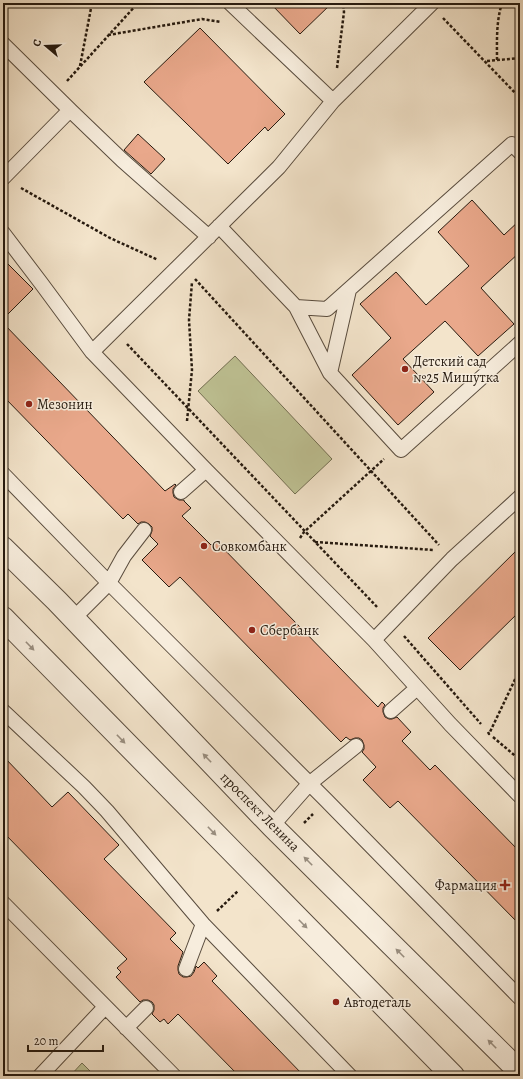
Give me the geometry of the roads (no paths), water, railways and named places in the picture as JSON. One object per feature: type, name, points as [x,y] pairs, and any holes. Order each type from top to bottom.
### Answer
[{"type":"street","name":"проспект Ленина","points":[[3,548],[74,618],[272,826],[520,1072]]},
{"type":"street","points":[[3,618],[453,1076]]},
{"type":"lane","points":[[230,3],[333,102]]},
{"type":"lane","points":[[92,352],[280,166],[333,102],[431,4]]},
{"type":"lane","points":[[3,44],[122,160],[209,236]]},
{"type":"lane","points":[[3,178],[70,110]]},
{"type":"lane","points":[[296,307],[327,309],[512,144],[520,152]]},
{"type":"lane","points":[[219,226],[296,307],[330,373],[401,450],[520,343]]},
{"type":"lane","points":[[3,234],[92,352],[183,447],[374,640],[417,688],[520,796]]},
{"type":"lane","points":[[330,373],[349,290]]},
{"type":"lane","points":[[181,492],[206,470]]},
{"type":"lane","points":[[3,474],[520,998]]},
{"type":"lane","points":[[374,640],[392,622],[448,555],[520,498]]},
{"type":"lane","points":[[74,618],[109,583],[124,556],[144,530]]},
{"type":"lane","points":[[391,711],[417,688]]},
{"type":"lane","points":[[3,711],[107,811],[203,924],[350,1076]]},
{"type":"lane","points":[[272,826],[310,784],[356,746]]},
{"type":"lane","points":[[3,903],[174,1076]]},
{"type":"lane","points":[[186,969],[203,924]]},
{"type":"lane","points":[[40,1076],[105,1007]]},
{"type":"lane","points":[[126,1028],[146,1008]]},
{"type":"place","name":"Детский сад №25 Мишутка","points":[[405,369]]},
{"type":"place","name":"Мезонин","points":[[29,404]]},
{"type":"place","name":"Совкомбанк","points":[[204,546]]},
{"type":"place","name":"Сбербанк","points":[[252,630]]},
{"type":"place","name":"Фармация","points":[[505,885]]},
{"type":"place","name":"Автодеталь","points":[[336,1002]]}]
